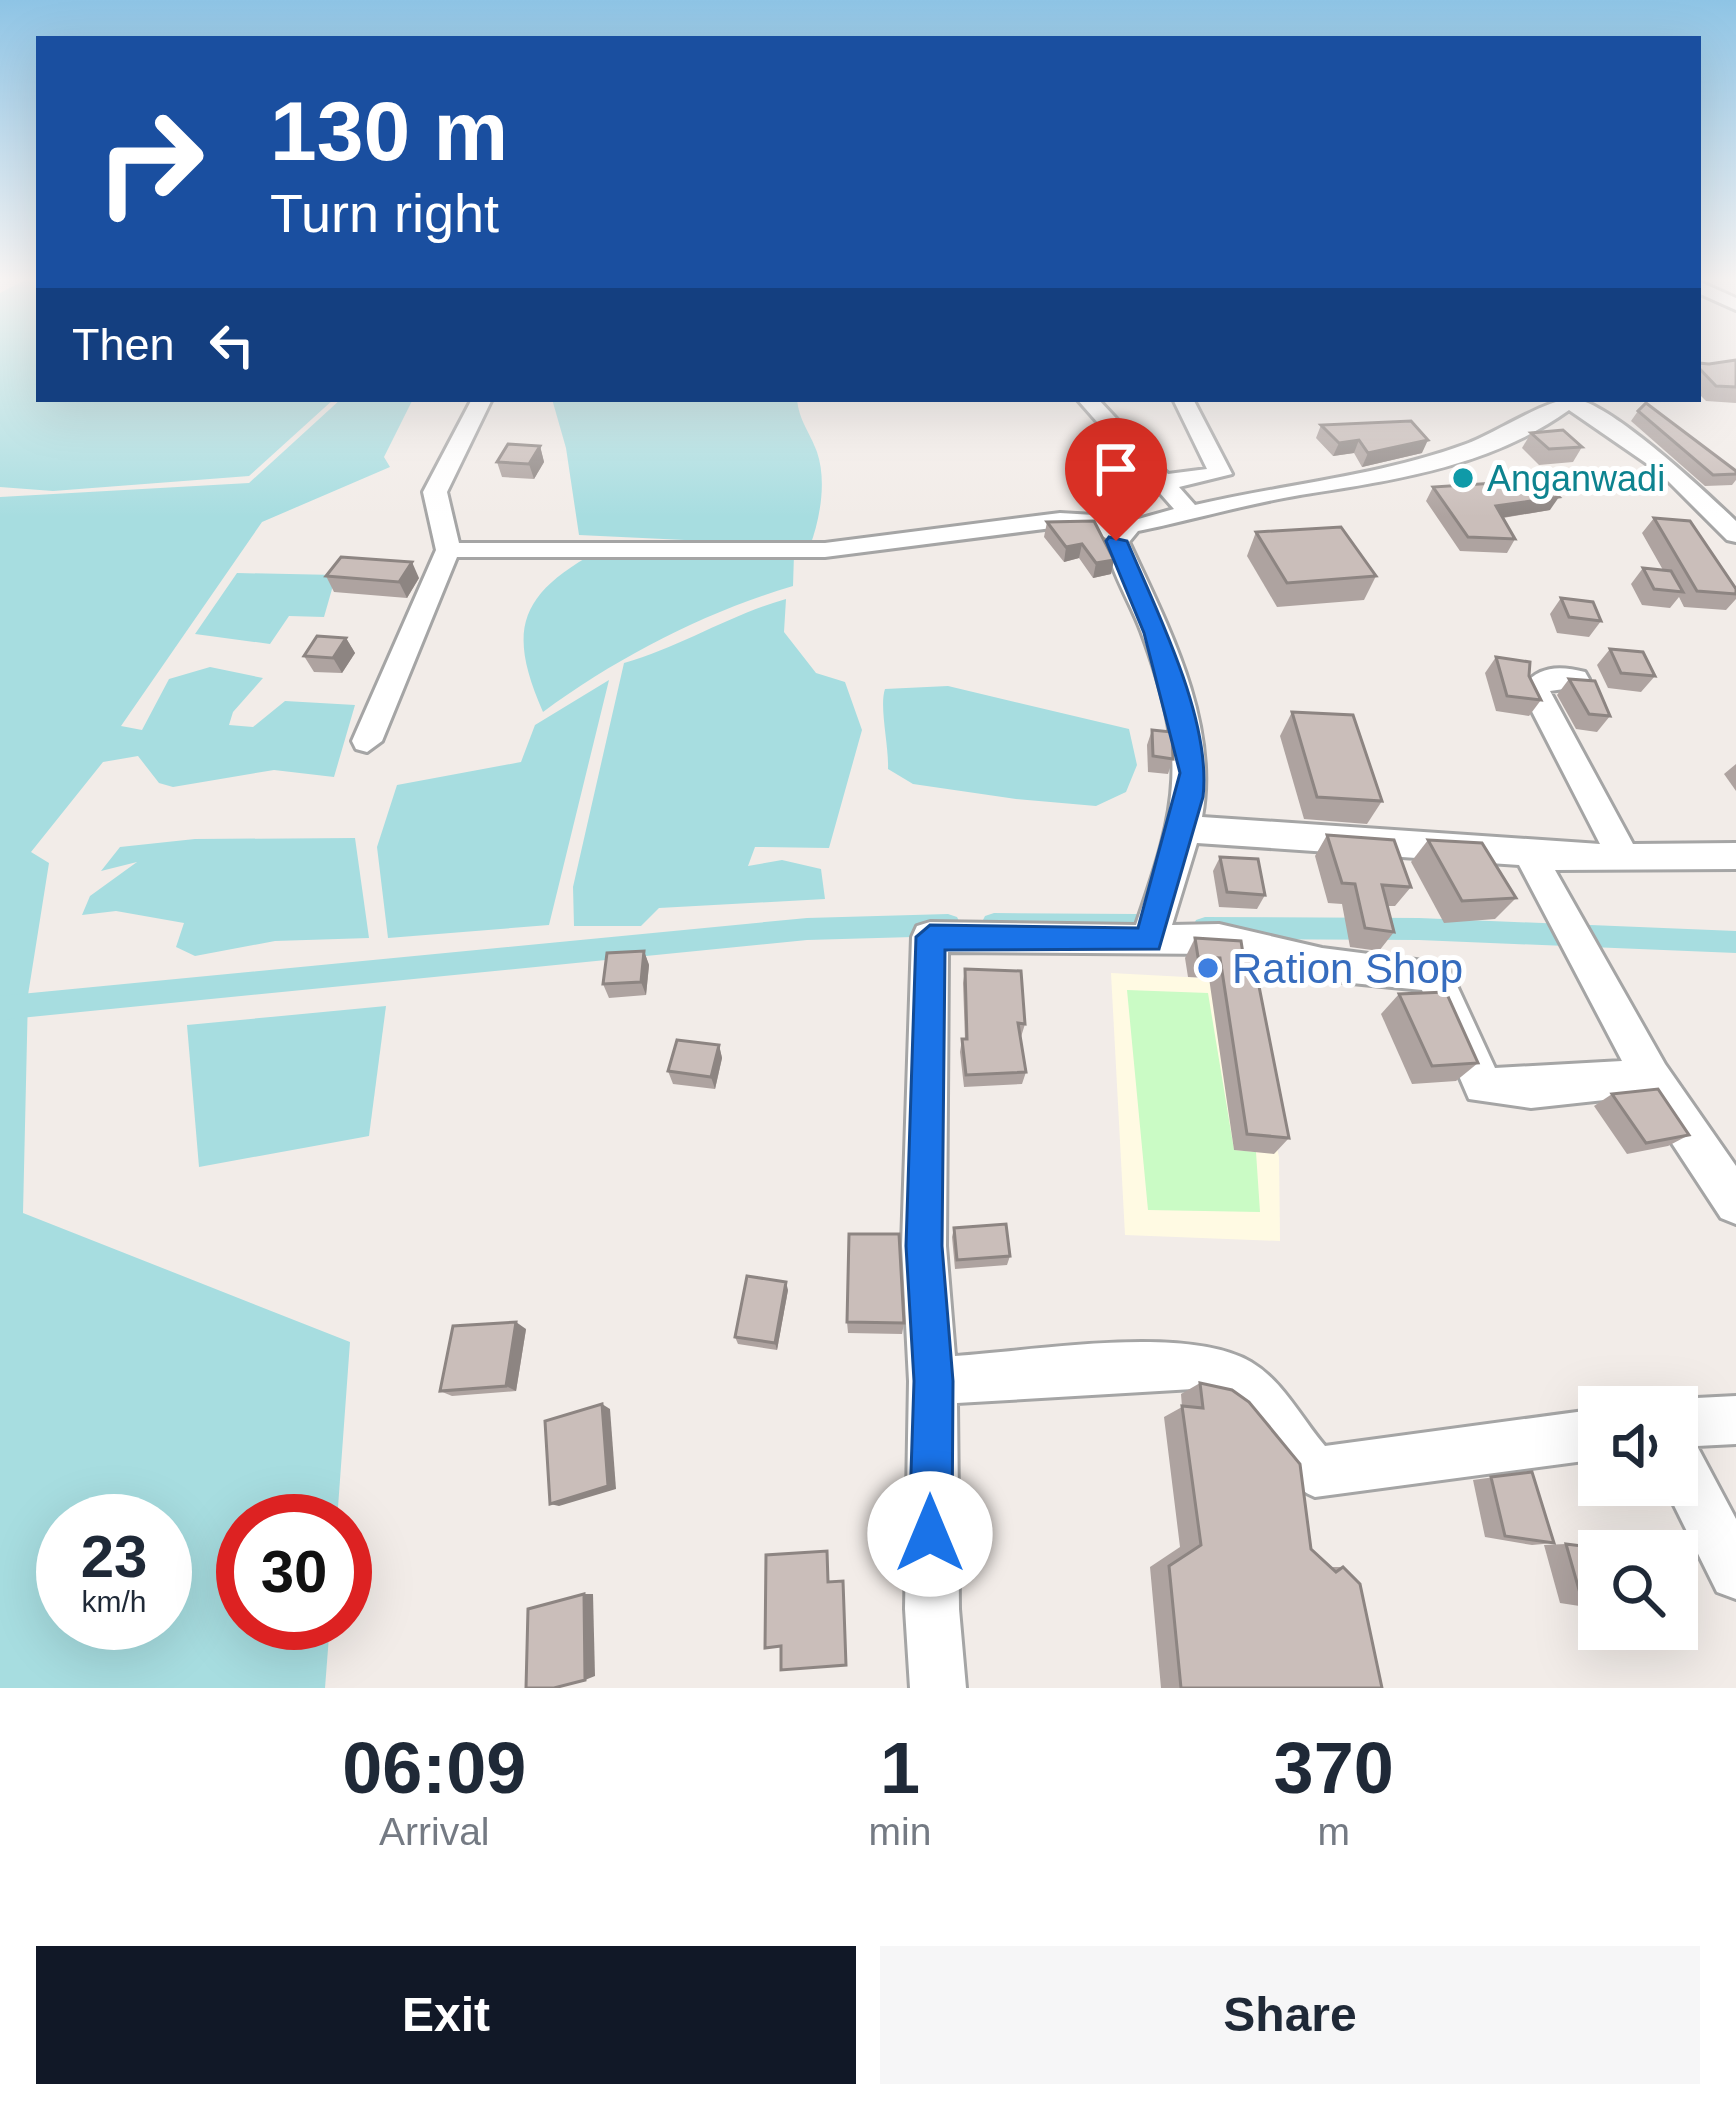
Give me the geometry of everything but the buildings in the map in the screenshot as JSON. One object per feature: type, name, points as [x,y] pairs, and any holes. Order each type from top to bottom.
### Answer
[{"type":"street","points":[[367,741],[448,550],[435,492],[480,402]]},
{"type":"street","points":[[1090,402],[1190,513]]},
{"type":"street","points":[[1163,482],[1221,474],[1185,402]]},
{"type":"street","points":[[1149,940],[1183,829],[1193,773],[1156,633],[1116,541],[1130,525],[1295,488],[1409,473],[1504,438],[1564,402]]},
{"type":"street","points":[[1570,402],[1667,467],[1736,535]]},
{"type":"street","points":[[448,550],[825,550],[1060,520],[1094,522],[1120,536]]},
{"type":"street","points":[[1575,679],[1544,679],[1535,691],[1623,856]]},
{"type":"street","points":[[1183,829],[1529,853],[1736,856]]},
{"type":"street","points":[[1529,853],[1651,1077],[1736,1203]]},
{"type":"street","points":[[938,1688],[930,1496],[933,1381],[924,1246],[930,937],[1219,939],[1322,964],[1434,975],[1484,1087],[1531,1089],[1651,1077]]},
{"type":"street","points":[[933,1381],[1193,1365],[1225,1370],[1264,1404],[1287,1442],[1316,1472],[1578,1437]]},
{"type":"street","points":[[1698,1422],[1736,1420]]},
{"type":"street","points":[[1698,1500],[1736,1573]]},
{"type":"shaded area","points":[[1111,973],[1242,980],[1279,1157],[1280,1241],[1125,1235]]},
{"type":"green space","points":[[1127,990],[1208,993],[1234,1150],[1256,1152],[1260,1212],[1148,1210]]},
{"type":"water","points":[[0,359],[36,359],[36,402],[331,402],[249,476],[53,491],[0,487]]},
{"type":"water","points":[[338,402],[412,402],[384,457],[390,467],[262,522],[121,726],[142,730],[169,679],[210,667],[263,678],[233,712],[229,725],[253,727],[285,701],[355,705],[334,777],[274,770],[173,787],[159,783],[138,756],[103,762],[31,852],[49,863],[28,995],[23,1213],[350,1342],[339,1494],[216,1494],[216,1650],[328,1650],[325,1688],[0,1688],[0,497],[249,483]]},
{"type":"water","points":[[553,402],[798,402],[822,475],[810,546],[579,535],[566,448]]},
{"type":"water","points":[[596,552],[665,559],[794,554],[793,586],[662,638],[543,712],[525,658],[527,617],[550,584]]},
{"type":"water","points":[[237,573],[336,575],[324,617],[289,616],[270,644],[195,634]]},
{"type":"water","points":[[786,599],[784,632],[816,673],[845,682],[862,730],[829,848],[755,847],[748,866],[782,860],[821,869],[825,899],[659,908],[641,926],[574,926],[573,887],[624,663]]},
{"type":"water","points":[[609,680],[549,925],[388,938],[377,847],[397,785],[521,762],[535,725]]},
{"type":"water","points":[[948,686],[1129,729],[1137,765],[1126,792],[1096,806],[1016,799],[913,784],[888,769],[885,689]]},
{"type":"water","points":[[355,838],[369,938],[275,941],[195,956],[176,947],[184,923],[116,911],[82,915],[90,896],[137,862],[101,871],[120,847],[195,839]]},
{"type":"water","points":[[386,1006],[369,1136],[199,1167],[187,1025]]},
{"type":"waterway","points":[[994,924],[1136,925]]},
{"type":"waterway","points":[[0,1008],[807,929],[948,925]]},
{"type":"waterway","points":[[1205,928],[1419,929],[1736,942]]},
{"type":"place","name":"Anganwadi","points":[[1463,478]]},
{"type":"place","name":"Ration Shop","points":[[1208,968]]},
{"type":"route","points":[[930,1534],[933,1381],[924,1246],[930,937],[1149,940],[1190,797],[1193,773],[1184,728],[1156,633],[1116,541]]}]
